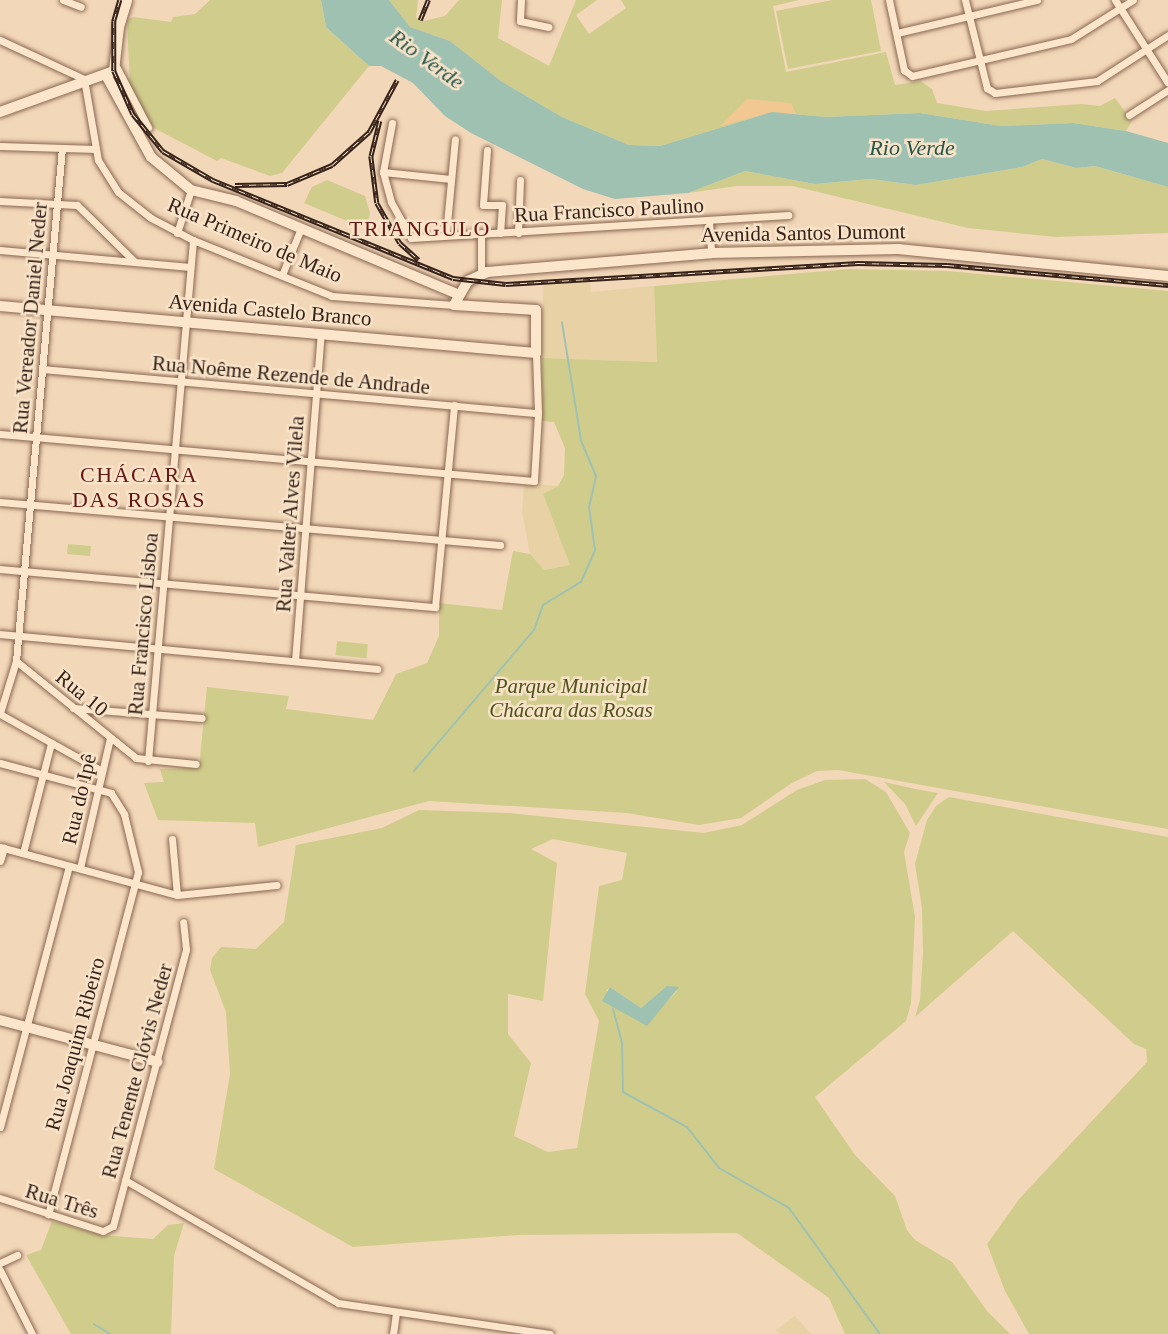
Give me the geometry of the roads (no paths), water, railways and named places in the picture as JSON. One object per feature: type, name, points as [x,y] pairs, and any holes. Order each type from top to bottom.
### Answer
[{"type":"street","points":[[63,0],[81,7]]},
{"type":"street","points":[[127,0],[119,27],[117,68],[148,127]]},
{"type":"street","points":[[521,0],[520,21],[548,27]]},
{"type":"street","points":[[889,0],[904,70],[912,76],[1071,39],[1133,0]]},
{"type":"street","points":[[965,0],[987,88],[995,93],[1097,81],[1168,35]]},
{"type":"street","points":[[897,33],[1037,0]]},
{"type":"street","points":[[1114,0],[1168,83]]},
{"type":"street","points":[[0,40],[73,71],[86,84]]},
{"type":"street","points":[[0,112],[107,77],[117,68]]},
{"type":"street","points":[[64,91],[73,71]]},
{"type":"street","points":[[107,77],[150,157],[191,190],[236,201],[302,228],[455,300],[481,274],[480,233]]},
{"type":"street","name":"Rua Primeiro de Maio","points":[[86,84],[96,148],[105,176],[118,192],[177,233],[332,296],[455,300],[536,310],[536,353]]},
{"type":"street","points":[[1129,115],[1168,90]]},
{"type":"street","name":"Rua Francisco Paulino","points":[[392,123],[383,172],[391,202],[411,238],[446,234],[518,233],[788,215]]},
{"type":"street","points":[[446,234],[455,139]]},
{"type":"street","points":[[0,146],[96,148]]},
{"type":"street","name":"Rua Vereador Daniel Neder","points":[[0,713],[16,661],[62,148]]},
{"type":"street","points":[[487,150],[483,205],[501,204],[500,233]]},
{"type":"street","points":[[383,172],[451,179]]},
{"type":"street","points":[[518,233],[520,180]]},
{"type":"street","points":[[177,233],[191,190]]},
{"type":"street","points":[[0,201],[77,205],[135,262]]},
{"type":"street","points":[[709,221],[711,254]]},
{"type":"street","points":[[282,275],[302,228]]},
{"type":"street","name":"Rua Francisco Lisboa","points":[[148,761],[184,322],[193,240]]},
{"type":"street","points":[[119,261],[120,248]]},
{"type":"street","name":"Avenida Santos Dumont","points":[[481,274],[711,254],[898,249],[1168,276]]},
{"type":"street","points":[[0,250],[190,267]]},
{"type":"street","name":"Avenida Castelo Branco","points":[[0,306],[536,353]]},
{"type":"street","name":"Rua Valter Alves Vilela","points":[[296,661],[321,334]]},
{"type":"street","points":[[0,434],[534,481],[538,413],[536,353]]},
{"type":"street","name":"Rua Noême Rezende de Andrade","points":[[42,369],[538,413]]},
{"type":"street","points":[[0,569],[435,607],[454,405]]},
{"type":"street","points":[[0,502],[500,545]]},
{"type":"street","points":[[0,634],[377,669]]},
{"type":"street","name":"Rua 10","points":[[16,661],[136,758],[196,764]]},
{"type":"street","points":[[73,708],[202,718]]},
{"type":"street","points":[[0,713],[102,771]]},
{"type":"street","name":"Rua do Ipê","points":[[80,868],[110,738]]},
{"type":"street","points":[[23,853],[51,742]]},
{"type":"street","points":[[0,763],[98,790]]},
{"type":"street","name":"Rua Joaquim Ribeiro","points":[[48,1214],[138,872],[124,814],[111,793],[98,790]]},
{"type":"street","points":[[172,838],[177,895]]},
{"type":"street","points":[[0,861],[2,848],[177,895],[277,885]]},
{"type":"street","points":[[0,1127],[24,1026],[69,866]]},
{"type":"street","name":"Rua Tenente Clóvis Neder","points":[[114,1226],[186,948],[183,922]]},
{"type":"street","points":[[0,1020],[158,1062]]},
{"type":"street","points":[[125,1180],[339,1303],[550,1334]]},
{"type":"street","name":"Rua Três","points":[[0,1198],[103,1231],[114,1226]]},
{"type":"street","points":[[0,1263],[17,1255]]},
{"type":"street","points":[[0,1270],[32,1334]]},
{"type":"street","points":[[393,1334],[396,1313]]},
{"type":"water","name":"Rio Verde","points":[[321,0],[389,0],[410,27],[450,41],[501,81],[562,117],[629,145],[660,146],[772,112],[825,117],[920,113],[1001,126],[1073,123],[1126,131],[1168,143],[1168,187],[1095,166],[1076,168],[1042,159],[1022,167],[916,185],[870,179],[815,184],[745,171],[688,193],[615,199],[583,189],[471,133],[445,116],[413,83],[381,66],[369,66],[326,27]]},
{"type":"water","points":[[667,986],[679,987],[647,1026],[602,1001],[610,987],[641,1008]]},
{"type":"waterway","points":[[414,771],[534,630],[543,605],[581,582],[595,550],[589,507],[596,476],[581,440],[562,323]]},
{"type":"waterway","points":[[613,1009],[622,1043],[623,1092],[687,1127],[719,1168],[789,1208],[880,1334]]},
{"type":"waterway","points":[[94,1324],[110,1334]]},
{"type":"railway","points":[[120,0],[114,21],[114,71],[133,114],[163,151],[213,180],[453,278],[506,284],[858,263],[947,265],[1168,285]]},
{"type":"railway","points":[[420,20],[428,0]]},
{"type":"railway","points":[[235,185],[287,184],[332,165],[369,132],[397,80]]},
{"type":"railway","points":[[380,121],[371,156],[377,203],[400,243],[419,260]]},
{"type":"district","name":"TRIANGULO","points":[[420,229]]},
{"type":"district","name":"CHÁCARA DAS ROSAS","points":[[139,486]]},
{"type":"park label","name":"Parque Municipal Chácara das Rosas","points":[[571,698]]}]
